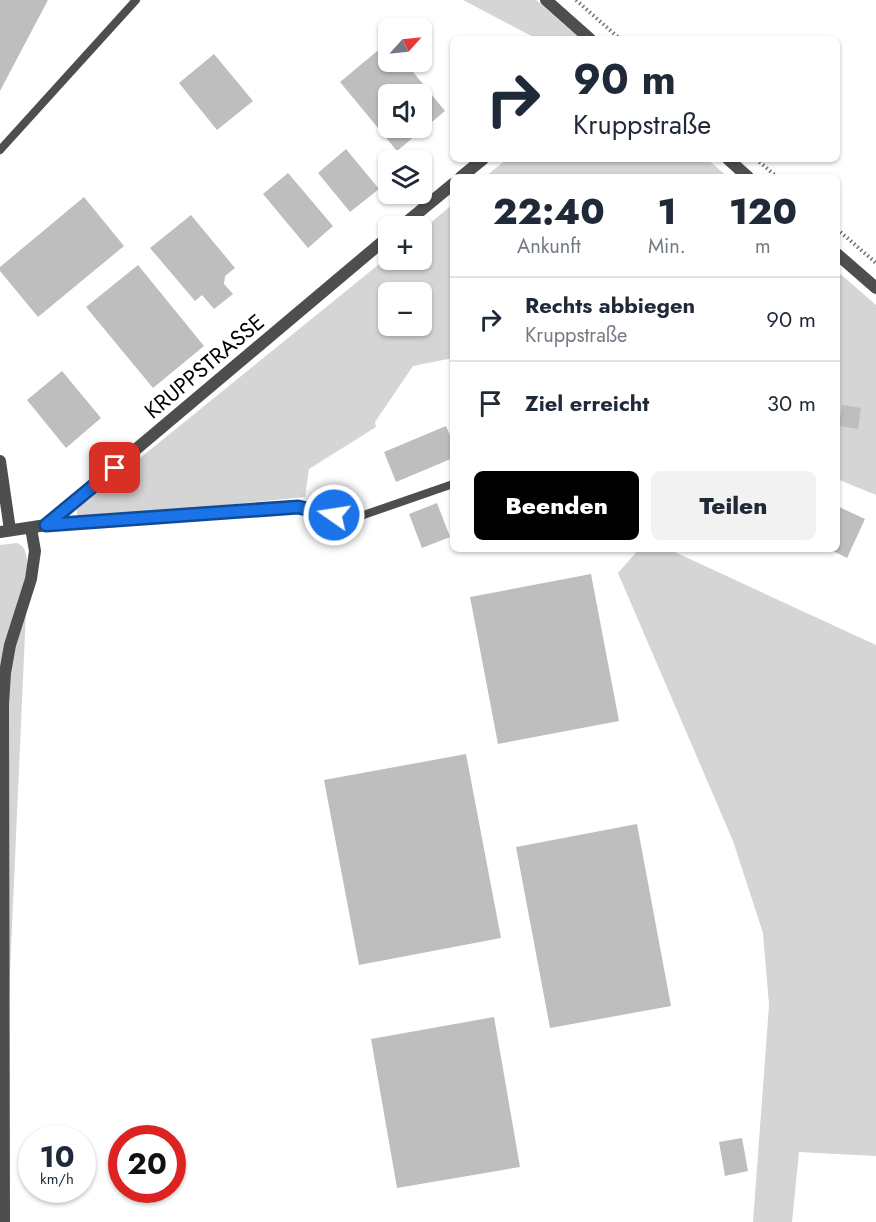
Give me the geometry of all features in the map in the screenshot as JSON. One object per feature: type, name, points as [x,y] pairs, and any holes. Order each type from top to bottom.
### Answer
[{"type":"street","points":[[546,0],[587,36]]},
{"type":"street","points":[[465,174],[479,162]]},
{"type":"street","points":[[731,162],[745,174]]},
{"type":"street","points":[[414,216],[450,186]]},
{"type":"street","name":"KRUPPSTRASSE","points":[[0,461],[5,531],[46,525],[378,245]]},
{"type":"street","points":[[840,257],[876,288]]},
{"type":"street","points":[[3,1217],[3,704],[10,645],[31,579],[36,551],[31,528]]},
{"type":"lane","points":[[0,150],[136,0]]},
{"type":"lane","points":[[46,525],[298,507],[352,519],[450,485]]},
{"type":"path","points":[[576,0],[617,36]]},
{"type":"path","points":[[760,162],[774,174]]},
{"type":"path","points":[[840,232],[876,263]]},
{"type":"shaded area","points":[[463,0],[536,0],[578,36],[531,36]]},
{"type":"shaded area","points":[[503,162],[710,162],[724,174],[489,174]]},
{"type":"shaded area","points":[[450,207],[450,359],[413,366],[375,422],[376,427],[309,469],[305,497],[86,519],[77,517],[77,509],[378,265],[378,270],[432,270],[432,222]]},
{"type":"shaded area","points":[[840,274],[876,305],[876,495],[840,480]]},
{"type":"shaded area","points":[[17,543],[24,549],[28,566],[0,1198],[0,545]]},
{"type":"shaded area","points":[[636,552],[674,552],[876,645],[876,1156],[799,1152],[792,1222],[753,1222],[769,1005],[763,933],[733,841],[618,573]]},
{"type":"building","points":[[0,0],[48,0],[0,91]]},
{"type":"building","points":[[378,50],[378,72],[413,72],[423,84],[378,84],[378,128],[340,82]]},
{"type":"building","points":[[214,54],[253,101],[217,130],[179,83]]},
{"type":"building","points":[[432,95],[445,111],[432,122]]},
{"type":"building","points":[[386,138],[413,138],[398,150]]},
{"type":"building","points":[[346,149],[378,190],[350,212],[318,173]]},
{"type":"building","points":[[288,173],[333,226],[308,248],[263,194]]},
{"type":"building","points":[[84,197],[124,246],[38,317],[0,271],[0,267]]},
{"type":"building","points":[[191,215],[235,268],[225,276],[224,284],[233,294],[214,309],[202,295],[195,301],[150,248]]},
{"type":"building","points":[[138,265],[204,346],[153,388],[86,307]]},
{"type":"building","points":[[62,371],[101,418],[66,448],[27,400]]},
{"type":"building","points":[[842,405],[861,408],[858,429],[840,426]]},
{"type":"building","points":[[446,426],[450,435],[450,459],[396,482],[384,452]]},
{"type":"building","points":[[437,503],[450,537],[422,548],[409,514]]},
{"type":"building","points":[[840,507],[865,519],[847,558],[835,552],[840,552]]},
{"type":"building","points":[[591,574],[619,721],[498,744],[470,597]]},
{"type":"building","points":[[466,754],[501,938],[359,965],[324,780]]},
{"type":"building","points":[[637,824],[671,1006],[550,1028],[516,847]]},
{"type":"building","points":[[494,1017],[520,1167],[397,1188],[371,1039]]},
{"type":"building","points":[[742,1138],[748,1171],[725,1176],[719,1142]]},
{"type":"route","points":[[115,468],[46,525],[298,507],[334,515]]}]
